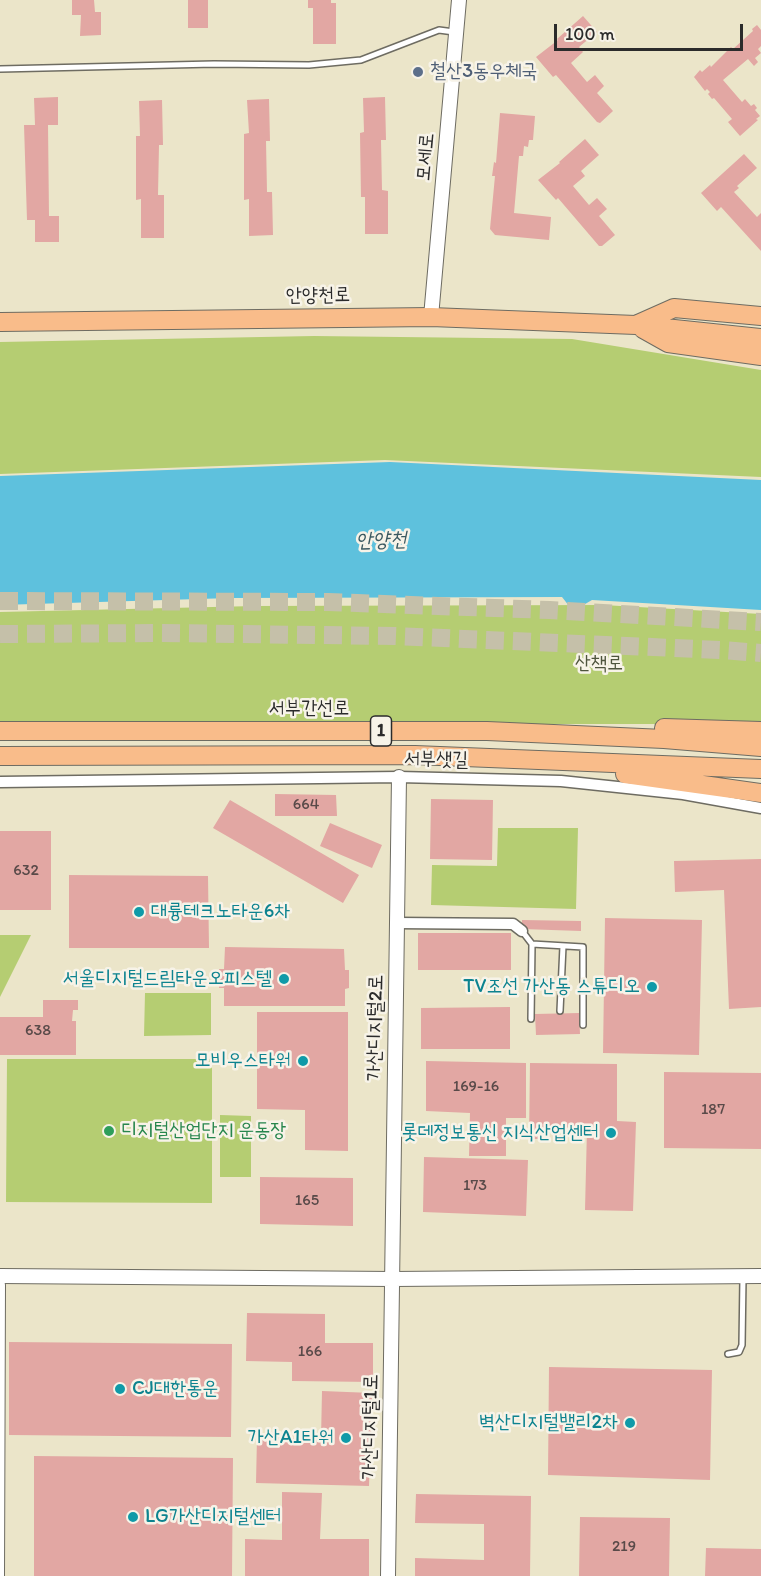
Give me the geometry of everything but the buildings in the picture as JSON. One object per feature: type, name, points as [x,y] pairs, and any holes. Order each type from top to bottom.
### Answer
[{"type":"main road","points":[[636,325],[674,309],[761,315]]},
{"type":"main road","name":"안양천로","points":[[0,322],[431,317],[636,325],[761,338]]},
{"type":"main road","points":[[636,325],[668,343],[761,356]]},
{"type":"main road","points":[[487,731],[623,728],[761,730]]},
{"type":"main road","name":"서부간선로","points":[[0,731],[487,731],[761,747]]},
{"type":"main road","name":"1","points":[[0,756],[415,755],[761,769]]},
{"type":"main road","points":[[483,757],[761,793]]},
{"type":"street","name":"모세로","points":[[431,317],[459,0]]},
{"type":"street","name":"서부샛길","points":[[0,783],[399,777],[561,782],[683,794],[761,808]]},
{"type":"street","name":"가산디지털2로","points":[[393,1279],[399,777]]},
{"type":"street","points":[[397,923],[513,924],[522,931]]},
{"type":"street","points":[[0,1276],[393,1279],[761,1276]]},
{"type":"street","name":"가산디지털1로","points":[[388,1576],[393,1279]]},
{"type":"street","points":[[0,1285],[0,1576]]},
{"type":"lane","points":[[0,69],[214,64],[309,65],[361,60],[439,30],[457,32]]},
{"type":"lane","points":[[522,931],[532,944],[531,1019]]},
{"type":"lane","points":[[532,944],[583,947],[583,1025]]},
{"type":"lane","points":[[560,1011],[562,946]]},
{"type":"lane","points":[[728,1354],[739,1352],[742,1345],[743,1276]]},
{"type":"green space","points":[[314,336],[572,339],[761,370],[761,477],[385,460],[0,474],[0,342]]},
{"type":"green space","name":"산책로","points":[[603,605],[761,614],[761,726],[0,724],[0,612],[255,606]]},
{"type":"green space","points":[[498,828],[578,828],[576,909],[431,905],[432,865],[497,866]]},
{"type":"green space","points":[[0,935],[31,935],[0,997]]},
{"type":"green space","points":[[145,993],[211,993],[211,1035],[144,1036]]},
{"type":"green space","name":"디지털산업단지 운동장","points":[[7,1059],[212,1059],[212,1203],[6,1202]]},
{"type":"green space","points":[[220,1115],[251,1116],[251,1177],[220,1177]]},
{"type":"water","name":"안양천","points":[[390,462],[761,480],[761,610],[592,600],[573,611],[562,597],[231,598],[0,605],[0,476]]},
{"type":"tunnel","points":[[0,601],[328,602],[550,610],[761,622]]},
{"type":"tunnel","points":[[0,634],[160,633],[395,636],[761,653]]},
{"type":"place","name":"철산3동우체국","points":[[418,72]]},
{"type":"place","name":"대륭테크노타운6차","points":[[139,912]]},
{"type":"place","name":"서울디지털드림타운오피스텔","points":[[284,979]]},
{"type":"place","name":"TV조선 가산동 스튜디오","points":[[652,987]]},
{"type":"place","name":"모비우스타워","points":[[303,1061]]},
{"type":"place","name":"디지털산업단지 운동장","points":[[109,1131]]},
{"type":"place","name":"롯데정보통신 지식산업센터","points":[[611,1133]]},
{"type":"place","name":"CJ대한통운","points":[[120,1389]]},
{"type":"place","name":"벽산디지털밸리2차","points":[[630,1423]]},
{"type":"place","name":"가산A1타워","points":[[346,1438]]},
{"type":"place","name":"LG가산디지털센터","points":[[133,1517]]}]
